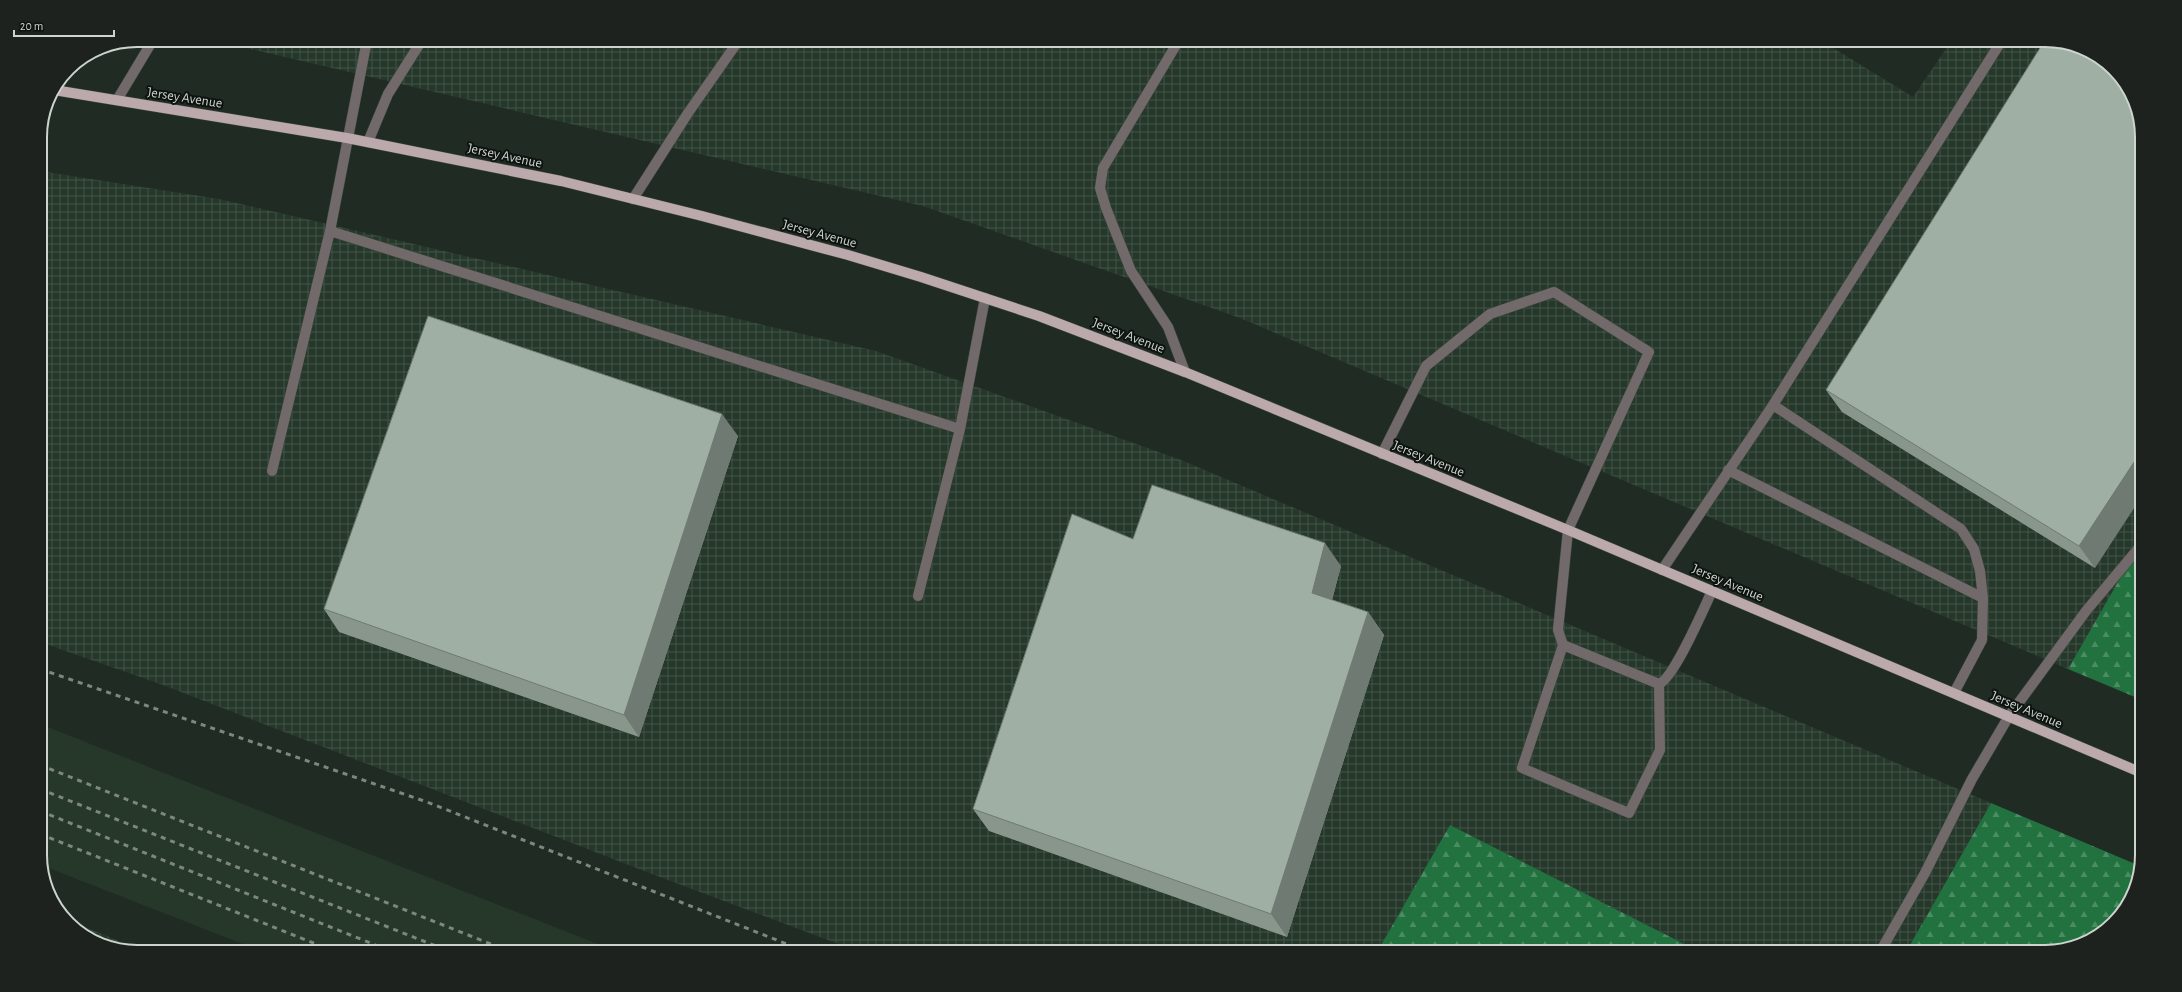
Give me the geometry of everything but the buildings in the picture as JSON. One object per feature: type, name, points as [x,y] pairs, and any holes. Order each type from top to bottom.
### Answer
[{"type":"main road","name":"Jersey Avenue","points":[[60,91],[347,138],[495,167],[633,199],[848,255],[984,298],[1092,335],[1185,372],[1568,530],[2135,770]]},
{"type":"street","points":[[117,100],[149,47]]},
{"type":"street","points":[[272,470],[330,231],[366,47]]},
{"type":"street","points":[[368,142],[388,94],[418,47]]},
{"type":"street","points":[[633,199],[688,113],[734,47]]},
{"type":"street","points":[[1175,47],[1103,168],[1100,188],[1106,208],[1131,271],[1168,327],[1185,372]]},
{"type":"street","points":[[1662,570],[1773,405],[1998,47]]},
{"type":"street","points":[[330,231],[960,429]]},
{"type":"street","points":[[1382,454],[1426,366],[1490,314],[1554,292],[1648,352],[1568,530],[1558,630],[1563,644],[1522,768],[1629,813],[1660,750],[1659,684]]},
{"type":"street","points":[[918,596],[960,429],[984,298]]},
{"type":"street","points":[[1773,405],[1961,529],[1974,549],[1980,571],[1983,598],[1982,640],[1954,693]]},
{"type":"street","points":[[1728,470],[1983,598]]},
{"type":"street","points":[[1884,945],[1925,873],[1972,779],[2009,716],[2086,611],[2135,552]]},
{"type":"street","points":[[1659,684],[1668,678],[1681,655],[1712,591]]},
{"type":"street","points":[[1563,644],[1659,684]]},
{"type":"shaded area","points":[[239,47],[1831,47],[1913,97],[1947,47],[2053,47],[2134,123],[2135,131],[2135,552],[2068,669],[1240,318],[923,206]]},
{"type":"shaded area","points":[[47,172],[219,199],[876,351],[1181,460],[1991,803],[1910,945],[1686,945],[1450,825],[1381,945],[841,945],[652,874],[163,685],[47,644]]},
{"type":"shaded area","points":[[47,727],[600,945],[245,945],[48,868]]},
{"type":"shaded area","points":[[81,925],[126,944],[102,938]]},
{"type":"green space","points":[[2135,552],[2135,697],[2068,669]]},
{"type":"green space","points":[[1991,803],[2135,864],[2128,890],[2116,910],[2095,930],[2080,938],[2068,942],[2045,945],[1910,945]]},
{"type":"green space","points":[[1450,825],[1686,945],[1381,945]]},
{"type":"railway","points":[[47,671],[427,802],[789,945]]},
{"type":"railway","points":[[47,768],[493,945]]},
{"type":"railway","points":[[47,792],[433,945]]},
{"type":"railway","points":[[47,814],[375,945]]},
{"type":"railway","points":[[47,837],[318,945]]}]
